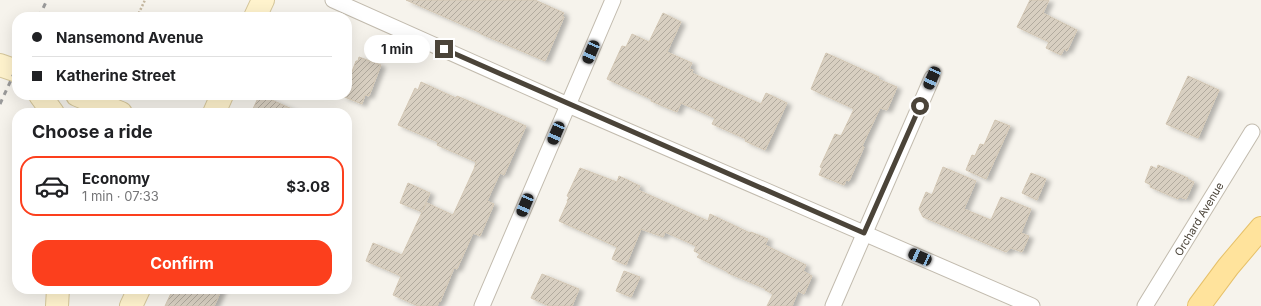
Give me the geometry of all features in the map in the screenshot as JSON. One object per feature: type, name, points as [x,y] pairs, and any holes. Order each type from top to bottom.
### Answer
[{"type":"main road","points":[[1199,306],[1228,266],[1261,228]]},
{"type":"street","points":[[257,12],[262,0]]},
{"type":"street","points":[[333,0],[1032,306]]},
{"type":"street","points":[[482,306],[614,0]]},
{"type":"street","points":[[833,306],[932,78]]},
{"type":"street","points":[[89,100],[109,108]]},
{"type":"street","name":"Orchard Avenue","points":[[1145,306],[1252,132]]},
{"type":"street","points":[[57,306],[58,294]]},
{"type":"street","points":[[131,306],[136,294]]},
{"type":"path","points":[[139,12],[145,0]]},
{"type":"building","points":[[406,0],[535,0],[564,13],[562,16],[564,17],[545,61]]},
{"type":"building","points":[[1030,0],[1049,0],[1043,13],[1077,30],[1067,51],[1064,49],[1061,55],[1046,48],[1049,42],[1017,27]]},
{"type":"building","points":[[663,13],[681,22],[667,52],[692,63],[689,69],[693,70],[692,73],[761,104],[766,93],[787,103],[765,150],[745,141],[746,139],[712,124],[715,118],[681,103],[677,112],[607,79],[622,46],[626,47],[632,34],[649,42]]},
{"type":"building","points":[[826,53],[879,77],[878,79],[897,87],[887,110],[880,108],[862,146],[864,147],[849,181],[846,180],[844,185],[819,175],[822,168],[820,167],[835,134],[841,136],[854,109],[811,89]]},
{"type":"building","points":[[359,57],[381,65],[369,96],[365,95],[362,104],[352,100],[352,72],[356,61],[358,61]]},
{"type":"building","points":[[1188,76],[1219,90],[1198,138],[1166,124]]},
{"type":"building","points":[[421,82],[456,98],[457,96],[526,126],[504,175],[500,173],[487,201],[494,204],[480,236],[473,233],[457,269],[454,268],[437,306],[418,306],[393,295],[401,276],[366,261],[373,243],[402,255],[422,212],[400,203],[408,183],[430,193],[423,210],[427,203],[453,215],[474,169],[476,162],[437,145],[438,142],[398,125],[415,88],[418,90]]},
{"type":"building","points":[[257,100],[272,100],[290,108],[253,108]]},
{"type":"building","points":[[995,120],[1010,126],[986,179],[966,170],[972,155],[975,156],[980,144],[984,145]]},
{"type":"building","points":[[1158,165],[1194,182],[1186,199],[1180,197],[1178,199],[1150,187],[1151,185],[1145,182],[1151,166],[1157,169]]},
{"type":"building","points":[[943,167],[976,181],[964,209],[991,220],[1001,197],[1031,209],[1021,233],[1029,236],[1022,252],[1011,248],[1006,252],[923,217],[919,209],[926,192],[932,195]]},
{"type":"building","points":[[580,168],[617,182],[619,176],[640,186],[638,190],[708,221],[710,214],[750,233],[751,232],[768,239],[765,245],[806,265],[803,271],[812,276],[804,294],[798,291],[792,306],[767,306],[773,294],[765,290],[766,289],[728,273],[697,257],[700,254],[694,251],[696,246],[665,232],[663,237],[641,229],[626,265],[612,259],[617,247],[559,221],[568,201],[569,197],[567,196]]},
{"type":"building","points":[[1031,173],[1046,179],[1037,200],[1022,193]]},
{"type":"building","points":[[624,271],[640,277],[631,297],[616,291]]},
{"type":"building","points":[[542,274],[579,289],[572,306],[549,306],[531,298]]},
{"type":"building","points":[[171,294],[220,294],[214,306],[165,306]]},
{"type":"railway","points":[[41,12],[47,0]]},
{"type":"railway","points":[[0,104],[12,78]]},
{"type":"route","points":[[444,49],[582,111],[864,233],[920,106]]}]
